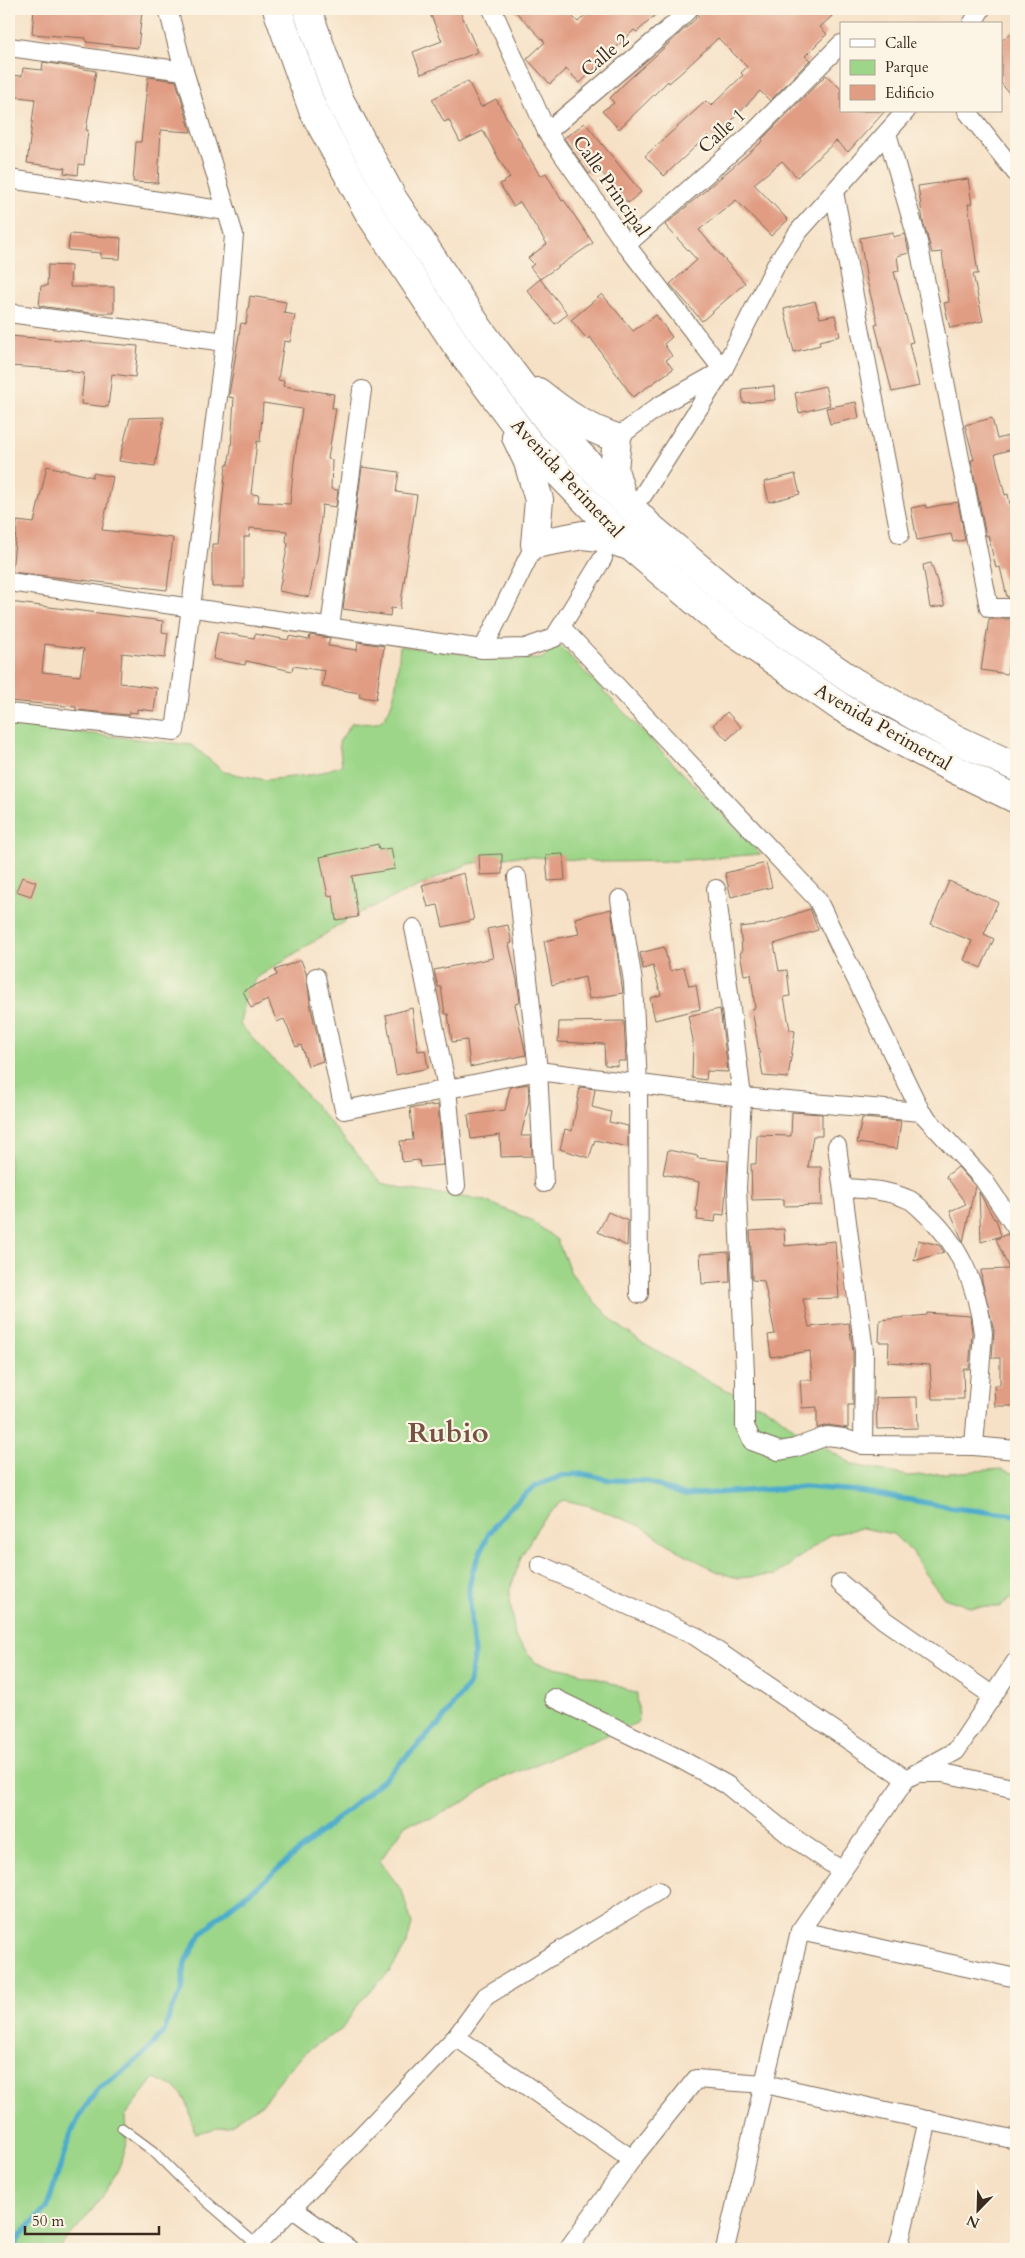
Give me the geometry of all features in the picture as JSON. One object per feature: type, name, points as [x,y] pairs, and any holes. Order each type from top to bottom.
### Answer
[{"type":"main road","name":"Avenida Perimetral","points":[[277,9],[313,110],[369,213],[457,346],[530,444],[630,546],[726,627],[839,706],[944,764],[1016,798]]},
{"type":"main road","name":"Avenida Perimetral","points":[[307,9],[339,99],[393,199],[480,330],[552,426],[633,497],[649,526],[743,605],[854,682],[956,739],[1016,767]]},
{"type":"main road","points":[[510,369],[560,410],[591,429],[617,438],[614,470],[633,497]]},
{"type":"main road","points":[[499,402],[528,462],[539,500],[535,544],[582,536],[600,537],[630,546]]},
{"type":"street","points":[[9,713],[175,731],[224,342],[234,235],[184,71],[168,9]]},
{"type":"street","name":"Calle Principal","points":[[492,9],[547,132],[626,245],[723,370]]},
{"type":"street","name":"Calle 2","points":[[547,132],[672,26],[689,9]]},
{"type":"street","points":[[973,22],[981,9]]},
{"type":"street","name":"Calle 1","points":[[626,245],[754,132],[840,45]]},
{"type":"street","points":[[9,47],[184,71]]},
{"type":"street","points":[[633,497],[723,370],[776,266],[799,231],[905,112]]},
{"type":"street","points":[[968,112],[1016,173]]},
{"type":"street","points":[[887,133],[918,242],[990,608],[1016,608]]},
{"type":"street","points":[[9,179],[227,211]]},
{"type":"street","points":[[834,192],[900,534]]},
{"type":"street","points":[[9,313],[224,342]]},
{"type":"street","points":[[617,438],[659,406],[723,370]]},
{"type":"street","points":[[330,627],[362,390]]},
{"type":"street","points":[[484,649],[535,544]]},
{"type":"street","points":[[9,582],[484,649],[525,648],[554,638],[603,558]]},
{"type":"street","points":[[561,627],[817,899],[921,1112],[983,1179],[1016,1228]]},
{"type":"street","points":[[517,877],[538,1071],[544,1183]]},
{"type":"street","points":[[716,888],[742,1097],[737,1188],[745,1374],[745,1426],[752,1442],[778,1451],[795,1448],[827,1436],[843,1438],[863,1445],[974,1446],[1016,1450]]},
{"type":"street","points":[[620,899],[633,982],[638,1084],[639,1294]]},
{"type":"street","points":[[414,928],[447,1088],[456,1186]]},
{"type":"street","points":[[316,977],[344,1110],[538,1071],[742,1097],[921,1112]]},
{"type":"street","points":[[837,1146],[864,1351],[863,1445]]},
{"type":"street","points":[[843,1188],[882,1190],[911,1201],[935,1222],[954,1246],[970,1278],[982,1324],[974,1446]]},
{"type":"street","points":[[540,1565],[695,1636],[913,1776],[944,1773],[1016,1789]]},
{"type":"street","points":[[840,1583],[884,1620],[993,1696]]},
{"type":"street","points":[[725,2249],[800,1931],[913,1776],[956,1751],[1016,1661]]},
{"type":"street","points":[[554,1698],[682,1760],[727,1785],[788,1834],[842,1871]]},
{"type":"street","points":[[255,2247],[456,2037],[486,1996],[658,1891]]},
{"type":"street","points":[[800,1931],[1016,1978]]},
{"type":"street","points":[[456,2037],[632,2160]]},
{"type":"street","points":[[568,2249],[632,2160],[696,2079],[765,2084],[1016,2140]]},
{"type":"street","points":[[898,2249],[928,2120]]},
{"type":"street","points":[[293,2209],[349,2249]]},
{"type":"lane","points":[[122,2128],[154,2151],[183,2181],[255,2247]]},
{"type":"green space","points":[[559,645],[761,854],[676,861],[608,862],[518,856],[468,864],[355,915],[255,979],[244,1001],[240,1024],[289,1075],[382,1183],[411,1190],[483,1200],[531,1220],[557,1240],[571,1273],[614,1322],[644,1344],[706,1380],[775,1413],[796,1430],[854,1465],[908,1476],[1001,1469],[1016,1474],[1016,1596],[999,1607],[970,1607],[944,1598],[925,1574],[913,1553],[893,1534],[862,1528],[829,1535],[776,1575],[736,1578],[716,1571],[674,1548],[643,1527],[590,1506],[564,1500],[542,1520],[521,1557],[509,1593],[515,1637],[536,1663],[574,1671],[606,1681],[637,1694],[639,1722],[493,1782],[467,1800],[433,1818],[406,1824],[380,1861],[402,1891],[412,1924],[406,1946],[390,1971],[360,2002],[341,2030],[311,2048],[285,2073],[264,2102],[228,2126],[195,2133],[190,2112],[184,2098],[174,2088],[155,2078],[125,2116],[127,2143],[115,2176],[98,2202],[78,2226],[58,2249],[9,2249],[9,725],[192,745],[224,772],[266,780],[317,774],[342,765],[339,742],[352,723],[376,723],[383,719],[392,701],[395,689],[400,646],[503,659],[541,659]]},
{"type":"building","points":[[34,9],[134,9],[133,11],[142,12],[138,48],[86,42],[86,38],[32,34]]},
{"type":"building","points":[[428,9],[459,9],[478,52],[421,74],[413,52],[442,41]]},
{"type":"building","points":[[513,9],[565,9],[578,22],[591,9],[662,9],[637,32],[634,30],[580,83],[566,69],[550,84],[527,59],[545,42]]},
{"type":"building","points":[[699,9],[824,9],[832,16],[820,27],[827,34],[805,56],[810,60],[770,101],[760,91],[713,140],[708,135],[664,176],[645,156],[706,101],[711,106],[743,75],[741,73],[747,67],[718,38],[682,72],[669,83],[668,81],[619,129],[602,111],[614,103],[610,98],[624,84],[698,17]]},
{"type":"building","points":[[1016,29],[1016,102],[1002,84],[1002,40]]},
{"type":"building","points":[[43,62],[96,71],[86,130],[88,130],[84,165],[79,164],[78,175],[64,173],[65,168],[27,163],[35,99],[9,96],[9,75],[22,76],[23,68],[42,70]]},
{"type":"building","points":[[826,75],[840,88],[840,112],[884,112],[848,152],[836,141],[797,177],[782,161],[754,184],[788,220],[771,236],[736,200],[699,230],[745,283],[702,321],[670,284],[697,260],[665,225],[763,141],[762,139]]},
{"type":"building","points":[[148,77],[176,81],[191,132],[161,130],[158,183],[133,182],[136,142],[141,142]]},
{"type":"building","points":[[468,81],[481,107],[496,99],[540,176],[546,173],[562,201],[564,200],[593,243],[540,279],[530,267],[534,264],[528,258],[547,244],[520,202],[513,206],[500,184],[510,178],[483,131],[460,142],[449,120],[444,122],[432,99]]},
{"type":"building","points":[[585,123],[641,192],[628,203],[598,168],[589,174],[564,138]]},
{"type":"building","points":[[968,179],[972,204],[968,204],[978,274],[973,274],[983,321],[950,328],[944,303],[949,302],[942,252],[932,253],[923,221],[918,186]]},
{"type":"building","points":[[893,232],[893,237],[905,234],[909,253],[897,256],[899,271],[894,272],[913,342],[909,343],[919,386],[892,392],[875,325],[878,324],[867,281],[860,238]]},
{"type":"building","points":[[70,234],[121,238],[120,259],[101,258],[101,253],[68,250]]},
{"type":"building","points":[[48,265],[71,266],[70,287],[114,287],[114,313],[91,313],[39,306],[41,286],[47,286]]},
{"type":"building","points":[[540,279],[568,314],[555,324],[527,290]]},
{"type":"building","points":[[602,294],[633,331],[656,315],[672,337],[664,344],[672,356],[666,360],[673,369],[633,397],[590,337],[587,339],[571,320]]},
{"type":"building","points":[[250,296],[286,302],[284,313],[295,315],[290,342],[284,341],[278,380],[284,381],[283,386],[334,394],[332,408],[336,408],[328,459],[332,460],[331,489],[338,490],[336,507],[322,505],[318,554],[309,597],[279,591],[288,543],[286,543],[287,531],[250,528],[249,537],[244,537],[244,587],[212,587],[212,544],[218,544],[226,465],[228,465],[231,449],[234,398],[229,397],[230,389],[241,323],[246,324]],"holes":[[[263,403],[302,409],[290,504],[258,502],[259,495],[251,494],[257,441],[260,442]]]},
{"type":"building","points":[[815,301],[820,318],[835,315],[840,336],[819,341],[820,345],[794,352],[784,309]]},
{"type":"building","points":[[9,336],[138,346],[135,377],[112,374],[108,407],[81,404],[84,373],[72,372],[72,370],[9,366]]},
{"type":"building","points":[[774,386],[775,400],[743,403],[742,389]]},
{"type":"building","points":[[825,386],[830,405],[799,413],[795,393]]},
{"type":"building","points":[[856,402],[859,418],[830,424],[826,408]]},
{"type":"building","points":[[164,417],[155,466],[119,461],[130,418]]},
{"type":"building","points":[[992,418],[997,439],[1016,434],[1016,448],[995,454],[1005,495],[1008,494],[1010,504],[1016,502],[1016,597],[1007,597],[1000,567],[996,568],[988,535],[986,536],[971,460],[974,460],[965,425]]},
{"type":"building","points":[[47,466],[93,477],[93,473],[113,477],[102,530],[173,538],[167,590],[12,572],[17,521],[34,523]]},
{"type":"building","points":[[362,467],[399,472],[396,492],[417,495],[400,609],[391,608],[390,616],[343,609]]},
{"type":"building","points":[[795,474],[800,494],[769,502],[764,482]]},
{"type":"building","points":[[958,502],[965,540],[953,542],[951,534],[917,540],[911,508],[926,505],[926,508]]},
{"type":"building","points":[[931,563],[945,606],[930,608],[923,565]]},
{"type":"building","points":[[9,602],[163,621],[162,632],[168,633],[165,658],[122,653],[120,683],[157,688],[154,711],[137,709],[137,713],[129,712],[129,715],[76,710],[76,707],[9,701]],"holes":[[[45,644],[84,649],[80,676],[42,672]]]},
{"type":"building","points":[[989,619],[1015,619],[1007,674],[981,670]]},
{"type":"building","points":[[218,632],[254,638],[255,634],[288,640],[289,636],[309,640],[310,635],[330,638],[328,646],[357,650],[358,642],[384,646],[376,699],[359,697],[360,693],[322,687],[325,671],[293,666],[292,671],[246,661],[245,665],[213,659]]},
{"type":"building","points":[[727,712],[741,727],[727,740],[713,725]]},
{"type":"building","points":[[378,844],[379,850],[391,848],[395,869],[352,876],[358,917],[336,920],[333,895],[328,896],[320,857]]},
{"type":"building","points":[[502,854],[502,874],[480,875],[479,855]]},
{"type":"building","points":[[563,854],[565,880],[548,881],[546,855]]},
{"type":"building","points":[[766,863],[772,887],[731,897],[725,873]]},
{"type":"building","points":[[464,873],[474,920],[443,927],[438,905],[428,907],[422,885]]},
{"type":"building","points":[[22,877],[36,882],[31,896],[16,891]]},
{"type":"building","points":[[949,881],[998,902],[984,934],[994,939],[981,968],[964,960],[972,941],[931,924]]},
{"type":"building","points":[[611,909],[623,993],[589,999],[585,977],[552,985],[544,941],[579,934],[575,918]]},
{"type":"building","points":[[810,909],[818,930],[774,944],[779,971],[787,970],[790,996],[784,997],[790,1030],[795,1031],[788,1078],[763,1076],[752,1009],[755,1008],[751,974],[744,975],[740,952],[742,952],[740,927],[766,924]]},
{"type":"building","points":[[508,925],[512,943],[509,944],[520,1002],[515,1004],[526,1055],[470,1067],[467,1040],[452,1042],[448,1014],[445,1014],[441,987],[438,987],[434,970],[493,958],[487,929]]},
{"type":"building","points":[[664,947],[670,971],[684,967],[689,986],[696,985],[700,1009],[655,1020],[650,998],[661,995],[653,966],[643,969],[640,953]]},
{"type":"building","points":[[301,960],[306,973],[311,1008],[323,1061],[308,1066],[301,1045],[296,1047],[284,1019],[277,1022],[268,1000],[251,1008],[243,991],[277,975],[275,970]]},
{"type":"building","points":[[412,1008],[418,1051],[425,1050],[428,1068],[396,1075],[386,1015]]},
{"type":"building","points":[[720,1009],[728,1072],[707,1071],[706,1080],[692,1078],[693,1040],[688,1016]]},
{"type":"building","points":[[624,1021],[626,1061],[618,1061],[618,1066],[605,1065],[604,1044],[558,1042],[559,1022]]},
{"type":"building","points":[[528,1084],[529,1101],[521,1136],[531,1136],[532,1156],[501,1157],[500,1135],[471,1139],[468,1115],[505,1110],[510,1087]]},
{"type":"building","points":[[580,1087],[595,1089],[592,1107],[611,1112],[609,1122],[628,1126],[628,1147],[595,1140],[589,1158],[560,1149],[565,1129],[572,1131]]},
{"type":"building","points":[[438,1105],[443,1165],[420,1167],[419,1160],[402,1162],[400,1141],[413,1140],[410,1108]]},
{"type":"building","points":[[792,1112],[822,1114],[822,1136],[813,1136],[808,1167],[821,1167],[822,1205],[784,1206],[784,1199],[752,1200],[751,1164],[756,1164],[757,1135],[791,1136]]},
{"type":"building","points":[[862,1118],[901,1121],[897,1149],[857,1143]]},
{"type":"building","points":[[668,1150],[698,1156],[697,1158],[728,1161],[724,1215],[716,1214],[715,1222],[697,1220],[699,1182],[663,1174]]},
{"type":"building","points":[[958,1167],[975,1186],[963,1242],[950,1211],[966,1204],[946,1176]]},
{"type":"building","points":[[979,1192],[994,1219],[996,1219],[1001,1236],[981,1242]]},
{"type":"building","points":[[608,1212],[628,1221],[627,1246],[598,1232]]},
{"type":"building","points":[[784,1229],[785,1246],[835,1241],[839,1298],[803,1299],[809,1327],[849,1323],[853,1352],[853,1405],[848,1405],[848,1428],[828,1425],[817,1428],[817,1407],[802,1408],[800,1380],[812,1380],[810,1351],[771,1357],[768,1335],[775,1334],[764,1281],[752,1280],[750,1231]]},
{"type":"building","points":[[1007,1234],[1013,1242],[1016,1241],[1016,1406],[995,1406],[994,1385],[1000,1385],[1000,1358],[992,1358],[994,1331],[981,1270],[1009,1269],[996,1239]]},
{"type":"building","points":[[918,1240],[939,1245],[944,1252],[914,1261]]},
{"type":"building","points":[[729,1252],[730,1282],[702,1284],[700,1254]]},
{"type":"building","points":[[927,1313],[970,1316],[972,1333],[969,1369],[963,1369],[964,1399],[932,1399],[930,1365],[888,1362],[889,1342],[879,1342],[880,1320],[927,1315]]},
{"type":"building","points":[[917,1397],[918,1428],[877,1429],[876,1398]]},
{"type":"waterway","points":[[12,2249],[20,2236],[47,2208],[69,2138],[81,2113],[98,2089],[124,2071],[148,2050],[165,2030],[170,2013],[182,1991],[185,1962],[202,1933],[225,1911],[260,1884],[386,1777],[440,1723],[469,1684],[474,1656],[469,1588],[473,1570],[488,1535],[506,1511],[535,1486],[564,1475],[584,1474],[610,1480],[645,1481],[684,1495],[805,1487],[859,1491],[962,1509],[1016,1515]]},
{"type":"district","name":"Rubio","points":[[448,1433]]}]
